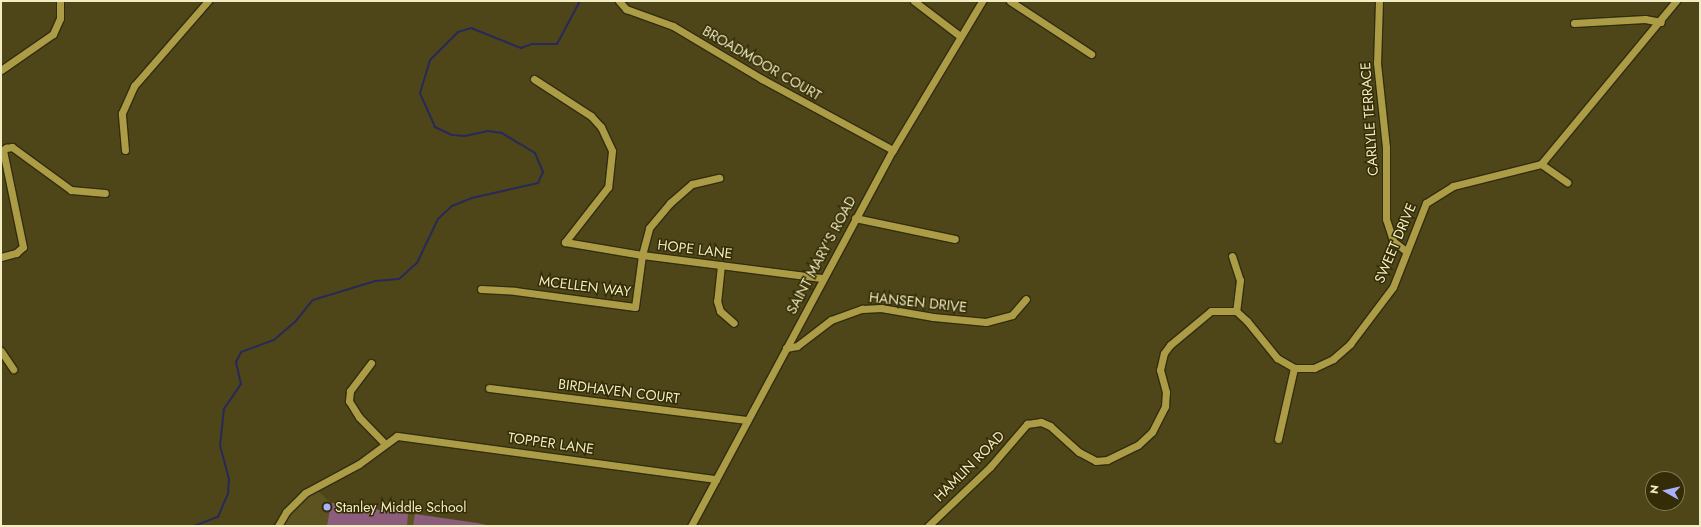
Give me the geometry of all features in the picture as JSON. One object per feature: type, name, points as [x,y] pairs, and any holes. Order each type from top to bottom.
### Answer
[{"type":"street","points":[[1,70],[53,34],[60,18],[60,1]]},
{"type":"street","points":[[125,150],[122,113],[134,86],[208,1]]},
{"type":"street","name":"BROADMOOR COURT","points":[[619,1],[626,9],[673,26],[762,79],[893,150]]},
{"type":"street","points":[[914,1],[960,36]]},
{"type":"street","name":"SAINT MARY'S ROAD","points":[[691,526],[822,278],[893,150],[982,1]]},
{"type":"street","points":[[1010,1],[1091,54]]},
{"type":"street","name":"CARLYLE TERRACE","points":[[1380,1],[1377,63],[1386,147],[1386,219],[1393,241],[1406,251]]},
{"type":"street","points":[[1567,182],[1541,164],[1661,22],[1676,1]]},
{"type":"street","points":[[1574,23],[1644,19],[1661,22]]},
{"type":"street","name":"HOPE LANE","points":[[534,79],[591,116],[601,127],[612,151],[608,187],[565,242],[642,255],[822,278]]},
{"type":"street","points":[[1,257],[16,253],[23,247],[3,150],[9,146],[71,190],[105,194]]},
{"type":"street","points":[[1,163],[7,169]]},
{"type":"street","name":"SWEET DRIVE","points":[[1294,368],[1314,368],[1332,359],[1350,344],[1393,286],[1426,203],[1454,186],[1541,164]]},
{"type":"street","points":[[642,255],[649,228],[670,203],[692,184],[718,178]]},
{"type":"street","points":[[856,218],[955,239]]},
{"type":"street","name":"MCELLEN WAY","points":[[481,289],[508,290],[635,307],[642,255]]},
{"type":"street","points":[[1232,256],[1240,280],[1236,311],[1247,321],[1277,358],[1294,368],[1278,439]]},
{"type":"street","points":[[721,265],[717,301],[720,311],[734,323]]},
{"type":"street","name":"HANSEN DRIVE","points":[[786,348],[797,346],[831,320],[862,309],[881,308],[933,318],[986,322],[1012,315],[1026,298]]},
{"type":"street","name":"HAMLIN ROAD","points":[[928,526],[990,467],[1027,424],[1040,422],[1050,426],[1079,452],[1096,461],[1107,460],[1124,454],[1152,432],[1162,415],[1166,392],[1160,370],[1164,354],[1170,345],[1211,311],[1236,311]]},
{"type":"street","points":[[1,351],[13,369]]},
{"type":"street","points":[[371,363],[350,391],[349,401],[359,417],[384,444]]},
{"type":"street","name":"BIRDHAVEN COURT","points":[[489,388],[746,420]]},
{"type":"street","name":"TOPPER LANE","points":[[278,526],[286,512],[305,493],[359,464],[384,444],[397,436],[716,479]]},
{"type":"shaded area","name":"Stanley Middle School","points":[[316,489],[331,503],[492,526],[282,526],[286,512]]},
{"type":"shaded area","points":[[331,503],[408,514],[407,526],[327,526]]},
{"type":"shaded area","points":[[415,514],[477,523],[492,526],[413,526]]},
{"type":"waterway","points":[[194,526],[218,517],[228,493],[229,479],[220,446],[224,409],[241,384],[236,362],[241,352],[274,340],[295,322],[313,300],[375,281],[399,279],[417,263],[438,219],[452,206],[472,198],[538,183],[543,172],[535,153],[502,133],[488,131],[465,136],[452,135],[435,127],[420,93],[430,60],[458,32],[471,28],[521,48],[532,44],[557,44],[580,1]]},
{"type":"place","name":"Stanley Middle School","points":[[327,507]]}]
